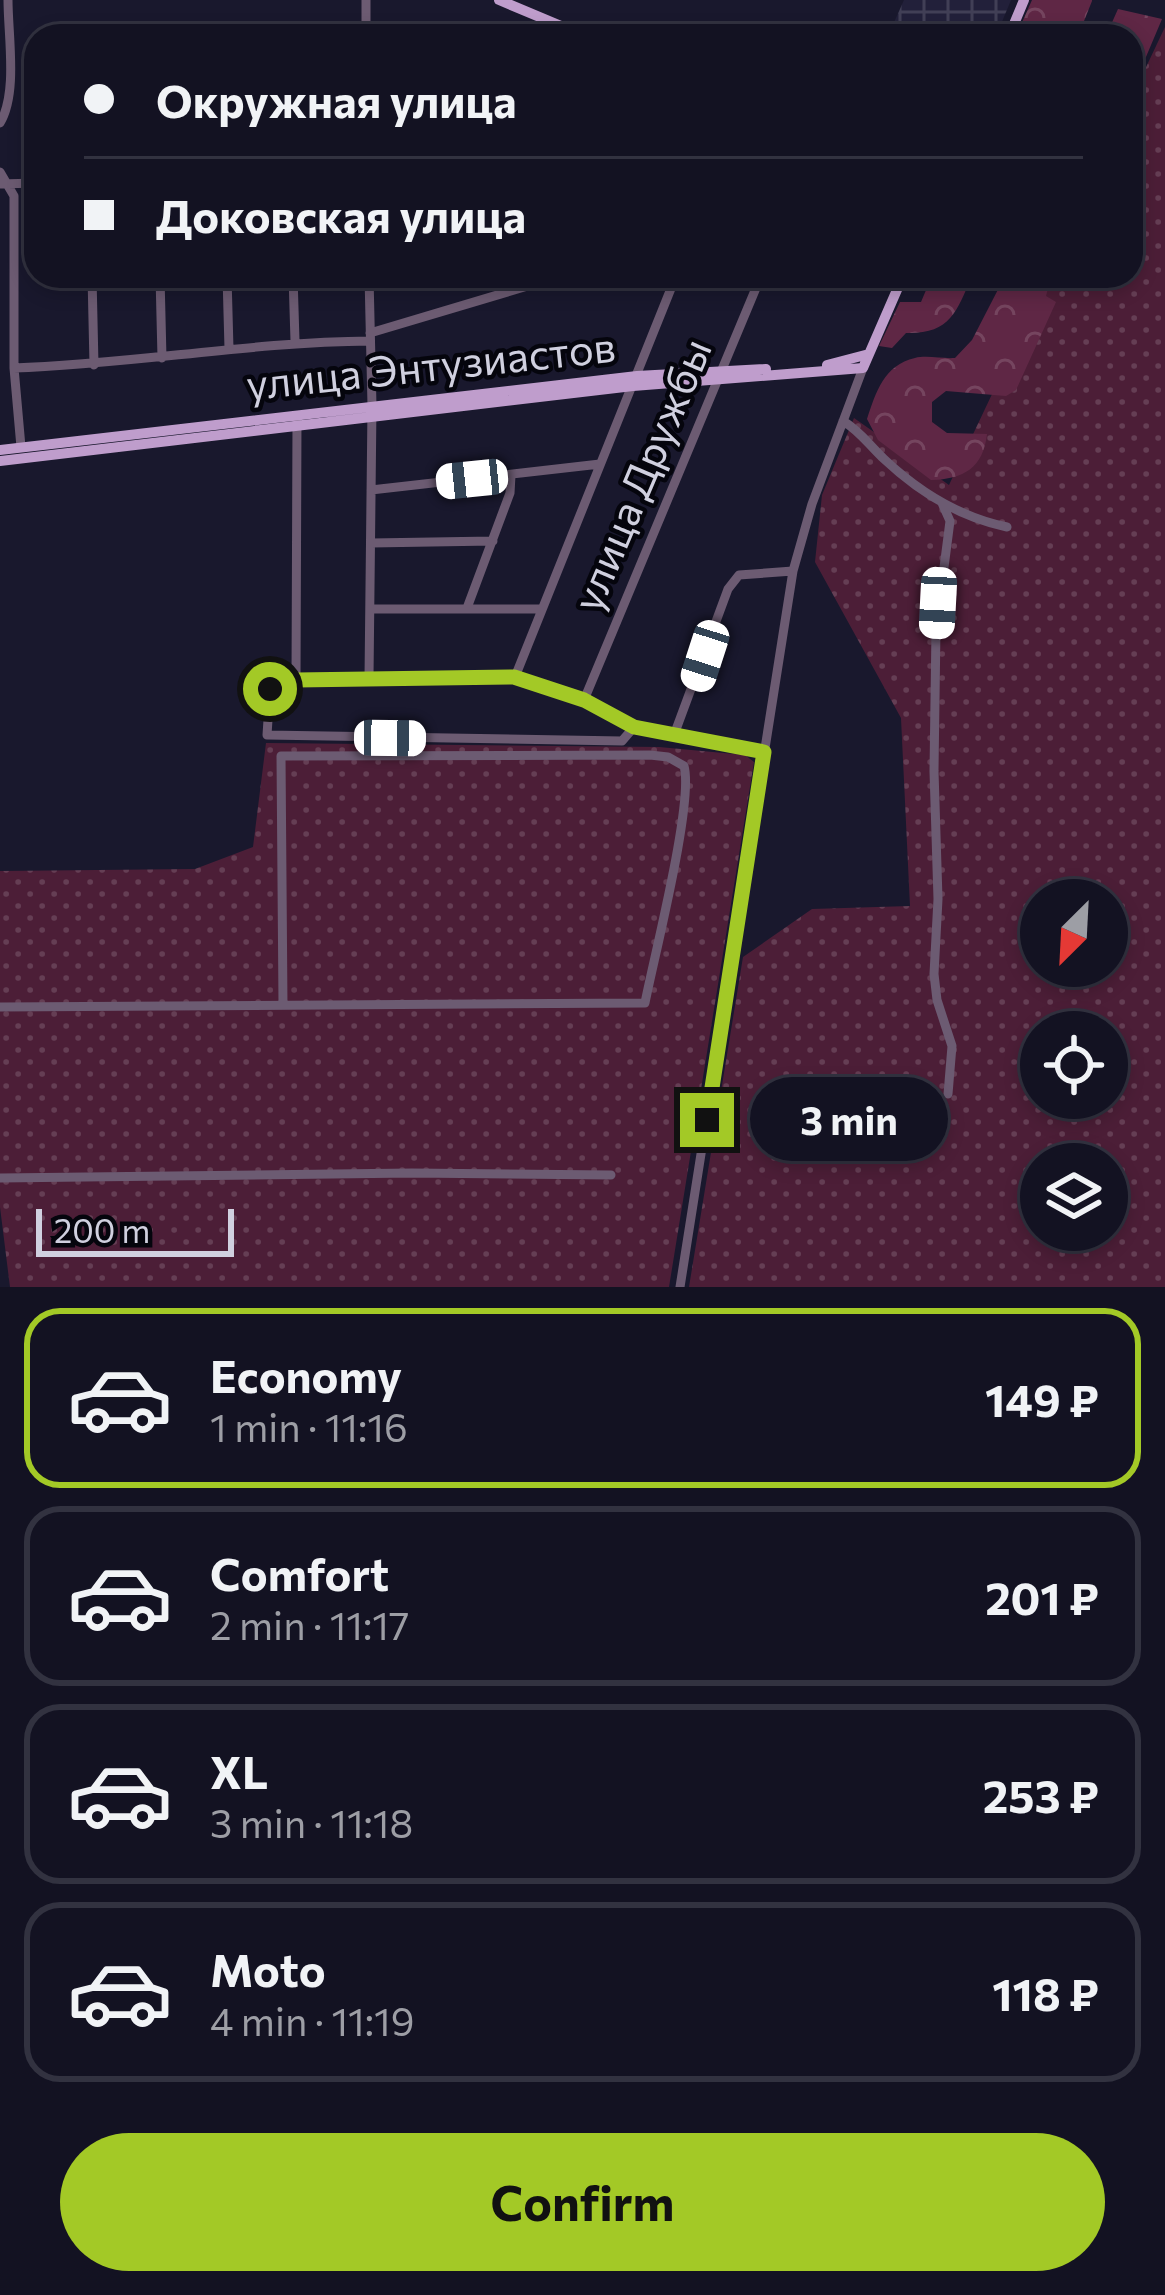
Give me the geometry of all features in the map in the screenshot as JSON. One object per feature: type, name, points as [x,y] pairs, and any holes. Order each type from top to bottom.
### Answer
[{"type":"main road","points":[[499,0],[549,24]]},
{"type":"main road","points":[[863,368],[898,288]]},
{"type":"main road","name":"улица Энтузиастов","points":[[0,461],[371,411],[837,364],[869,354]]},
{"type":"main road","name":"улица Энтузиастов","points":[[719,375],[863,368]]},
{"type":"main road","name":"улица Энтузиастов","points":[[0,450],[297,420]]},
{"type":"street","points":[[0,123],[8,96],[8,0]]},
{"type":"street","points":[[0,172],[14,196],[14,368],[21,447]]},
{"type":"street","points":[[92,288],[94,365]]},
{"type":"street","points":[[160,288],[162,358]]},
{"type":"street","points":[[227,288],[229,349]]},
{"type":"street","points":[[293,288],[295,341]]},
{"type":"street","points":[[369,288],[369,679]]},
{"type":"street","points":[[14,368],[94,365],[370,337],[523,288]]},
{"type":"street","points":[[514,677],[671,288]]},
{"type":"street","name":"улица Дружбы","points":[[584,700],[756,288]]},
{"type":"street","points":[[680,1287],[794,571],[863,368]]},
{"type":"street","points":[[296,680],[297,420]]},
{"type":"street","points":[[843,421],[859,430],[907,480],[942,503],[978,521],[1007,526]]},
{"type":"street","points":[[370,490],[600,464]]},
{"type":"street","points":[[467,608],[510,494],[511,476]]},
{"type":"street","points":[[942,503],[950,521],[936,629],[934,974],[952,1046],[948,1094]]},
{"type":"street","points":[[371,543],[493,541]]},
{"type":"street","points":[[674,735],[728,589],[739,575],[794,571]]},
{"type":"street","points":[[371,609],[540,609]]},
{"type":"street","points":[[634,727],[622,741],[266,735],[270,689],[296,680],[514,677],[584,700],[634,727],[764,752]]},
{"type":"street","points":[[0,1007],[645,1003],[676,844],[687,774],[684,766],[650,755],[281,756],[283,1005]]},
{"type":"street","points":[[0,1178],[611,1175]]},
{"type":"shaded area","points":[[904,0],[1011,0],[1001,24],[893,24]]},
{"type":"shaded area","points":[[1165,27],[1165,1287],[689,1287],[743,957],[812,909],[910,906],[901,718],[815,562],[822,495],[854,418],[949,485],[1042,288],[1143,288],[1143,74]]},
{"type":"shaded area","points":[[266,743],[659,747],[745,755],[754,762],[669,1287],[10,1287],[0,1207],[0,871],[195,869],[253,847]]},
{"type":"green space","points":[[1032,0],[1092,0],[1083,24],[1021,24]]},
{"type":"green space","points":[[1118,9],[1162,19],[1143,64],[1143,24],[1111,24]]},
{"type":"green space","points":[[927,288],[967,288],[956,311],[942,325],[906,333],[892,348],[879,346],[900,302],[921,302]]},
{"type":"green space","points":[[999,288],[1048,288],[1046,296],[1056,302],[1016,390],[1006,396],[946,391],[932,402],[932,422],[947,433],[987,434],[981,455],[970,469],[931,480],[878,440],[867,419],[883,381],[896,367],[920,357],[955,358],[972,340]]},
{"type":"route","points":[[270,689],[296,680],[514,677],[584,700],[634,727],[764,752],[707,1120]]}]
